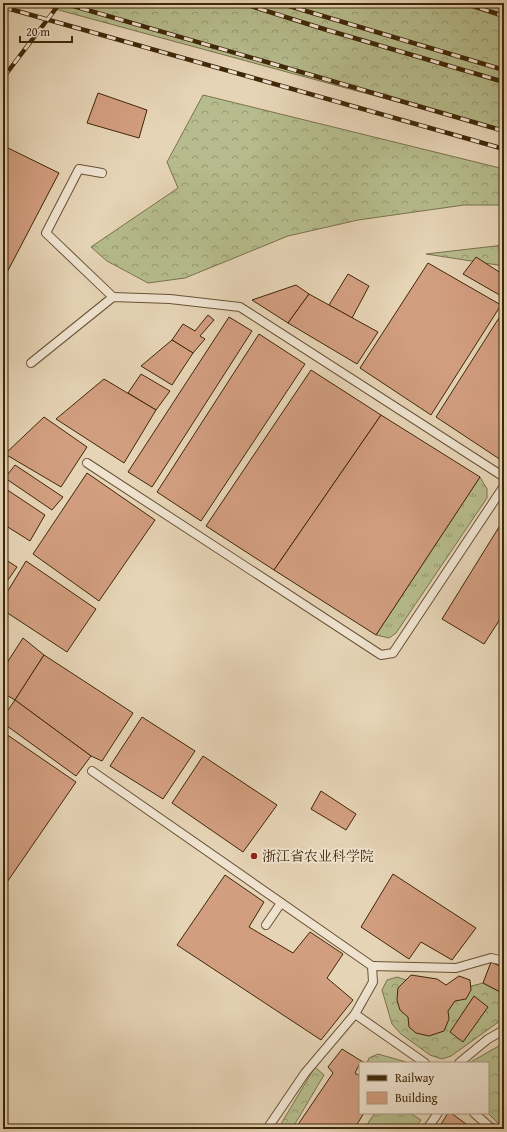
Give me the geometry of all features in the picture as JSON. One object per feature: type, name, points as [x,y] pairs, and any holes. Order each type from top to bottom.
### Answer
[{"type":"lane","points":[[102,173],[79,169],[46,233],[113,298]]},
{"type":"lane","points":[[30,363],[113,298],[170,300],[240,307],[504,477]]},
{"type":"lane","points":[[87,463],[381,655],[393,654],[504,486]]},
{"type":"lane","points":[[92,772],[372,966],[456,968],[491,958],[504,961]]},
{"type":"lane","points":[[266,925],[282,903]]},
{"type":"lane","points":[[267,1129],[305,1073],[356,1014],[374,982],[372,966]]},
{"type":"lane","points":[[356,1014],[424,1062]]},
{"type":"lane","points":[[460,1062],[488,1039],[504,1030]]},
{"type":"lane","points":[[427,1129],[437,1114]]},
{"type":"lane","points":[[475,1114],[492,1129]]},
{"type":"green space","points":[[33,3],[487,3],[504,9],[504,131]]},
{"type":"green space","points":[[203,95],[504,169],[504,205],[464,205],[358,220],[288,236],[185,278],[148,283],[107,261],[91,247],[178,188],[167,162]]},
{"type":"green space","points":[[504,245],[504,266],[426,254]]},
{"type":"green space","points":[[480,477],[487,489],[487,498],[396,633],[389,638],[376,635]]},
{"type":"green space","points":[[397,977],[445,993],[483,983],[504,994],[504,1018],[451,1056],[442,1059],[430,1055],[401,1034],[392,1024],[382,990],[387,980]]},
{"type":"green space","points":[[504,1043],[504,1129],[489,1114],[489,1062],[471,1062]]},
{"type":"green space","points":[[378,1054],[406,1062],[367,1062],[369,1058]]},
{"type":"green space","points":[[315,1067],[324,1075],[292,1129],[278,1129]]},
{"type":"green space","points":[[374,1114],[412,1114],[421,1120],[414,1129],[364,1129]]},
{"type":"building","points":[[98,93],[147,110],[139,138],[87,123]]},
{"type":"building","points":[[8,148],[59,173],[3,280],[3,159]]},
{"type":"building","points":[[476,257],[504,275],[503,297],[463,274]]},
{"type":"building","points":[[428,263],[501,305],[431,415],[360,368]]},
{"type":"building","points":[[348,274],[369,286],[352,318],[329,305]]},
{"type":"building","points":[[296,285],[309,294],[288,323],[252,300]]},
{"type":"building","points":[[309,294],[378,332],[357,364],[288,323]]},
{"type":"building","points":[[504,310],[504,462],[436,417]]},
{"type":"building","points":[[208,315],[214,320],[200,336],[205,339],[193,353],[172,340],[183,324],[195,331]]},
{"type":"building","points":[[229,317],[252,331],[152,487],[128,472]]},
{"type":"building","points":[[259,334],[305,364],[201,521],[157,492]]},
{"type":"building","points":[[172,340],[193,353],[172,385],[141,366]]},
{"type":"building","points":[[311,370],[381,415],[274,570],[206,526]]},
{"type":"building","points":[[141,374],[170,391],[156,410],[128,393]]},
{"type":"building","points":[[104,379],[156,410],[124,463],[56,419]]},
{"type":"building","points":[[381,415],[480,477],[376,635],[274,570]]},
{"type":"building","points":[[44,417],[87,447],[61,487],[5,454]]},
{"type":"building","points":[[15,465],[63,497],[52,510],[5,478]]},
{"type":"building","points":[[87,473],[155,520],[99,601],[33,554]]},
{"type":"building","points":[[3,487],[45,515],[30,541],[3,524]]},
{"type":"building","points":[[504,519],[504,613],[484,644],[442,619]]},
{"type":"building","points":[[3,558],[17,567],[3,587]]},
{"type":"building","points":[[26,561],[96,609],[67,652],[3,610],[3,599]]},
{"type":"building","points":[[23,638],[44,655],[15,700],[3,693],[3,669]]},
{"type":"building","points":[[44,655],[133,713],[102,761],[91,756],[15,700]]},
{"type":"building","points":[[15,700],[91,756],[76,776],[3,723],[3,717]]},
{"type":"building","points":[[142,717],[195,751],[163,799],[110,766]]},
{"type":"building","points":[[3,732],[76,782],[3,888]]},
{"type":"building","points":[[203,756],[277,805],[243,852],[172,803]]},
{"type":"building","points":[[321,791],[356,814],[346,830],[311,809]]},
{"type":"building","points":[[393,874],[476,928],[452,960],[421,942],[409,959],[361,927]]},
{"type":"building","points":[[225,875],[264,902],[249,927],[293,953],[310,932],[343,954],[327,978],[353,1000],[321,1040],[177,945]]},
{"type":"building","points":[[491,962],[504,968],[504,994],[483,983]]},
{"type":"building","points":[[411,975],[437,979],[446,985],[459,976],[470,980],[471,990],[466,999],[455,1001],[448,1011],[449,1019],[444,1031],[429,1036],[416,1033],[409,1027],[408,1017],[400,1010],[397,1000],[398,988]]},
{"type":"building","points":[[474,996],[488,1007],[463,1042],[450,1032]]},
{"type":"building","points":[[342,1049],[363,1062],[359,1062],[355,1073],[359,1075],[359,1114],[363,1114],[354,1129],[301,1129],[297,1126],[333,1073],[328,1067]]},
{"type":"building","points":[[447,1114],[452,1114],[473,1129],[438,1129]]},
{"type":"railway","points":[[3,78],[60,3]]},
{"type":"railway","points":[[63,3],[504,131]]},
{"type":"railway","points":[[241,3],[504,82]]},
{"type":"railway","points":[[279,3],[504,70]]},
{"type":"railway","points":[[463,3],[504,16]]},
{"type":"railway","points":[[3,7],[504,149]]},
{"type":"place","name":"浙江省农业科学院","points":[[254,856]]}]
